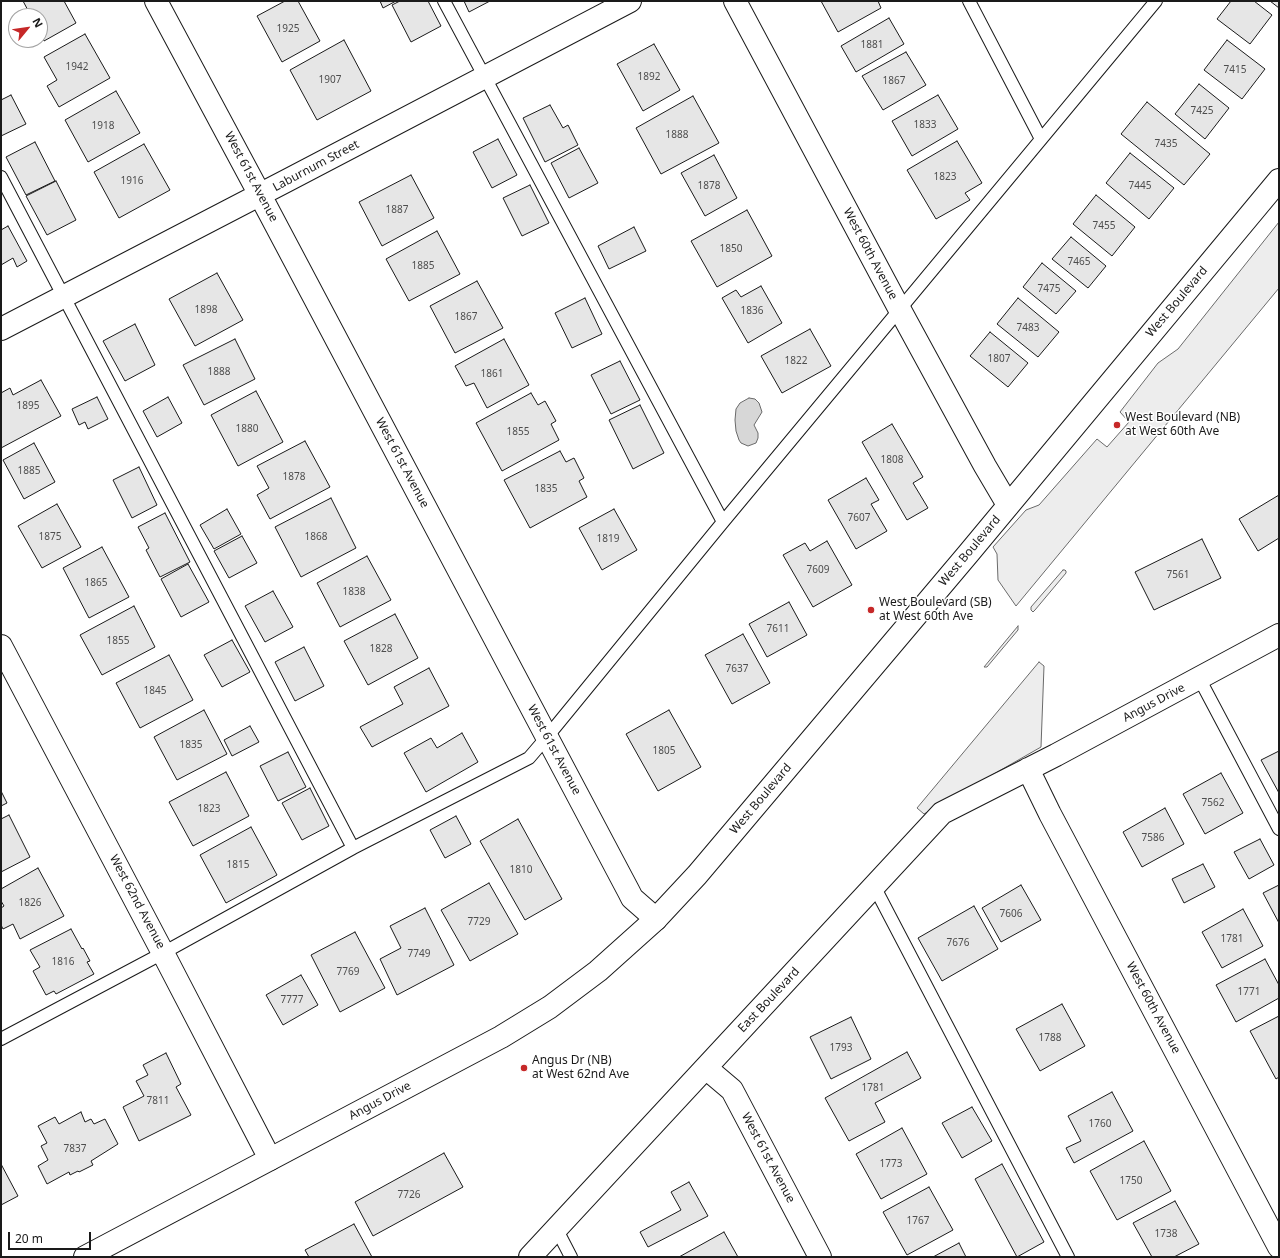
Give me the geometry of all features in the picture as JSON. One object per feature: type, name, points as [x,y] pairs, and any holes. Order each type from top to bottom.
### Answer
[{"type":"street","name":"West 61st Avenue","points":[[156,1],[628,892],[632,898],[656,919]]},
{"type":"street","name":"Laburnum Street","points":[[1,329],[630,1]]},
{"type":"street","name":"West 60th Avenue","points":[[735,1],[900,310],[985,466],[1008,505]]},
{"type":"street","name":"West Boulevard","points":[[656,919],[697,875],[1279,180]]},
{"type":"street","name":"Angus Drive","points":[[1028,769],[1279,635]]},
{"type":"street","name":"West 62nd Avenue","points":[[1,646],[163,952],[270,1159]]},
{"type":"street","name":"West 60th Avenue","points":[[1028,769],[1050,814],[1279,1247]]},
{"type":"street","name":"East Boulevard","points":[[530,1257],[942,813],[1028,769]]},
{"type":"street","name":"Angus Drive","points":[[85,1257],[501,1037],[550,1007],[598,971],[656,919]]},
{"type":"street","name":"West 61st Avenue","points":[[706,1068],[732,1090],[820,1257]]},
{"type":"lane","points":[[444,1],[723,522]]},
{"type":"lane","points":[[969,1],[1041,139]]},
{"type":"lane","points":[[1,1039],[353,848],[529,758],[1156,1]]},
{"type":"lane","points":[[1,177],[353,848]]},
{"type":"lane","points":[[1199,678],[1279,829]]},
{"type":"lane","points":[[874,886],[1068,1257]]},
{"type":"lane","points":[[556,1228],[571,1257]]},
{"type":"shaded area","points":[[1279,222],[1279,288],[1016,606],[998,580],[997,554],[993,547],[1026,510],[1039,505],[1097,439],[1107,447],[1129,422],[1120,412],[1158,363],[1178,349]]},
{"type":"shaded area","points":[[749,398],[755,399],[759,403],[762,412],[754,425],[758,433],[756,443],[748,446],[741,443],[739,440],[735,420],[736,409],[740,403]]},
{"type":"shaded area","points":[[1063,570],[1066,571],[1066,573],[1033,612],[1031,607]]},
{"type":"shaded area","points":[[1018,626],[1018,630],[987,667],[984,667]]},
{"type":"shaded area","points":[[1039,662],[1044,666],[1041,747],[924,814],[917,808]]},
{"type":"building","points":[[23,1],[64,1],[76,23],[48,39],[48,8],[27,8]]},
{"type":"building","points":[[285,1],[298,1],[320,41],[282,62],[257,16]]},
{"type":"building","points":[[380,1],[396,1],[383,8]]},
{"type":"building","points":[[400,1],[428,1],[441,26],[411,42],[392,5]]},
{"type":"building","points":[[464,1],[490,1],[469,12]]},
{"type":"building","points":[[821,1],[878,1],[881,8],[838,32]]},
{"type":"building","points":[[1231,1],[1254,1],[1272,15],[1250,44],[1217,19]]},
{"type":"building","points":[[1270,1],[1279,1],[1279,8]]},
{"type":"building","points":[[889,18],[904,44],[856,72],[841,46]]},
{"type":"building","points":[[85,34],[110,78],[59,107],[47,86],[57,80],[44,57]]},
{"type":"building","points":[[344,40],[371,91],[317,120],[290,70]]},
{"type":"building","points":[[1227,40],[1265,69],[1242,99],[1204,70]]},
{"type":"building","points":[[654,44],[680,90],[643,111],[617,64]]},
{"type":"building","points":[[906,52],[926,85],[883,110],[862,76]]},
{"type":"building","points":[[1199,84],[1229,108],[1205,139],[1175,114]]},
{"type":"building","points":[[116,91],[140,133],[88,162],[65,120]]},
{"type":"building","points":[[11,95],[26,124],[1,136],[1,100]]},
{"type":"building","points":[[938,95],[958,129],[912,156],[892,121]]},
{"type":"building","points":[[693,96],[719,143],[661,174],[636,128]]},
{"type":"building","points":[[1147,102],[1210,154],[1184,185],[1121,134]]},
{"type":"building","points":[[550,105],[563,128],[568,125],[578,145],[545,162],[523,118]]},
{"type":"building","points":[[498,139],[517,175],[492,188],[473,152]]},
{"type":"building","points":[[957,141],[982,183],[965,193],[970,200],[936,219],[907,170]]},
{"type":"building","points":[[35,142],[55,181],[26,195],[6,157]]},
{"type":"building","points":[[144,144],[170,190],[119,218],[94,172]]},
{"type":"building","points":[[579,148],[598,183],[569,198],[551,163]]},
{"type":"building","points":[[1130,153],[1174,188],[1149,219],[1106,183]]},
{"type":"building","points":[[714,155],[737,198],[705,216],[681,173]]},
{"type":"building","points":[[411,175],[434,218],[382,246],[359,202]]},
{"type":"building","points":[[56,181],[76,220],[47,235],[26,196]]},
{"type":"building","points":[[530,185],[549,223],[522,236],[503,198]]},
{"type":"building","points":[[1096,195],[1135,227],[1112,256],[1073,224]]},
{"type":"building","points":[[747,210],[772,256],[717,287],[691,241]]},
{"type":"building","points":[[8,226],[27,261],[17,267],[13,258],[1,265],[1,230]]},
{"type":"building","points":[[634,227],[646,251],[609,269],[598,246]]},
{"type":"building","points":[[437,231],[460,274],[409,301],[386,259]]},
{"type":"building","points":[[1071,237],[1106,266],[1088,288],[1052,259]]},
{"type":"building","points":[[1042,263],[1076,291],[1056,314],[1023,287]]},
{"type":"building","points":[[217,273],[243,320],[195,346],[169,299]]},
{"type":"building","points":[[477,281],[503,328],[455,353],[430,306]]},
{"type":"building","points":[[761,286],[782,323],[748,343],[722,298],[736,290],[741,297]]},
{"type":"building","points":[[585,298],[602,334],[572,348],[555,313]]},
{"type":"building","points":[[1018,298],[1059,332],[1038,357],[997,324]]},
{"type":"building","points":[[135,324],[155,365],[125,381],[103,341]]},
{"type":"building","points":[[810,329],[831,366],[782,393],[761,356]]},
{"type":"building","points":[[990,332],[1028,363],[1008,387],[970,356]]},
{"type":"building","points":[[235,339],[255,379],[204,405],[183,365]]},
{"type":"building","points":[[504,339],[529,385],[487,408],[474,383],[466,386],[455,366]]},
{"type":"building","points":[[620,361],[640,400],[611,414],[591,375]]},
{"type":"building","points":[[41,380],[61,416],[1,448],[1,393],[10,388],[13,395]]},
{"type":"building","points":[[256,391],[283,442],[238,466],[211,415]]},
{"type":"building","points":[[531,393],[538,405],[545,401],[556,421],[551,424],[559,440],[502,471],[476,423]]},
{"type":"building","points":[[97,397],[108,419],[88,429],[85,422],[79,425],[72,409]]},
{"type":"building","points":[[168,397],[182,423],[157,437],[143,411]]},
{"type":"building","points":[[640,405],[664,453],[633,469],[609,420]]},
{"type":"building","points":[[892,424],[923,477],[913,483],[928,508],[907,520],[862,442]]},
{"type":"building","points":[[305,441],[330,487],[270,519],[257,495],[269,488],[257,466]]},
{"type":"building","points":[[34,443],[55,482],[24,499],[3,460]]},
{"type":"building","points":[[560,451],[566,462],[574,458],[584,478],[579,481],[587,497],[530,528],[504,480]]},
{"type":"building","points":[[139,467],[157,505],[132,518],[113,480]]},
{"type":"building","points":[[866,478],[879,500],[871,504],[887,531],[856,549],[828,500]]},
{"type":"building","points":[[1279,495],[1279,538],[1258,551],[1239,519]]},
{"type":"building","points":[[331,498],[356,548],[301,577],[275,527]]},
{"type":"building","points":[[57,504],[81,547],[42,568],[18,526]]},
{"type":"building","points":[[227,509],[241,534],[214,549],[200,525]]},
{"type":"building","points":[[614,509],[637,550],[602,570],[579,528]]},
{"type":"building","points":[[165,513],[190,562],[160,577],[146,550],[149,548],[138,527]]},
{"type":"building","points":[[242,536],[257,563],[229,578],[214,551]]},
{"type":"building","points":[[1202,539],[1221,578],[1154,610],[1135,572]]},
{"type":"building","points":[[827,541],[852,585],[813,607],[783,555],[805,543],[810,551]]},
{"type":"building","points":[[102,547],[129,597],[89,618],[63,568]]},
{"type":"building","points":[[367,556],[391,600],[340,627],[317,583]]},
{"type":"building","points":[[188,564],[209,602],[181,617],[161,579]]},
{"type":"building","points":[[273,591],[293,627],[265,642],[245,606]]},
{"type":"building","points":[[789,602],[807,635],[767,657],[749,624]]},
{"type":"building","points":[[134,606],[155,647],[102,675],[80,635]]},
{"type":"building","points":[[395,614],[418,658],[368,685],[344,641]]},
{"type":"building","points":[[743,634],[770,683],[732,704],[705,655]]},
{"type":"building","points":[[232,640],[250,672],[222,687],[204,655]]},
{"type":"building","points":[[304,647],[324,686],[295,701],[275,662]]},
{"type":"building","points":[[169,655],[193,700],[140,728],[116,683]]},
{"type":"building","points":[[429,668],[449,706],[372,747],[360,727],[403,704],[394,687]]},
{"type":"building","points":[[204,710],[227,754],[177,780],[154,737]]},
{"type":"building","points":[[669,710],[701,767],[658,791],[626,734]]},
{"type":"building","points":[[250,726],[259,742],[232,756],[224,740]]},
{"type":"building","points":[[462,733],[478,762],[426,792],[404,753],[431,738],[437,748]]},
{"type":"building","points":[[1279,751],[1279,793],[1261,760]]},
{"type":"building","points":[[288,752],[306,787],[278,801],[260,766]]},
{"type":"building","points":[[226,772],[249,816],[193,846],[169,802]]},
{"type":"building","points":[[1221,773],[1243,813],[1205,834],[1183,794]]},
{"type":"building","points":[[310,788],[329,826],[302,840],[282,803]]},
{"type":"building","points":[[1,791],[7,803],[1,806]]},
{"type":"building","points":[[1165,808],[1184,844],[1142,867],[1123,832]]},
{"type":"building","points":[[9,815],[30,857],[1,872],[1,819]]},
{"type":"building","points":[[456,816],[471,844],[445,858],[430,830]]},
{"type":"building","points":[[518,819],[562,899],[525,920],[480,841]]},
{"type":"building","points":[[251,827],[277,875],[226,903],[200,855]]},
{"type":"building","points":[[1260,839],[1274,865],[1249,879],[1234,852]]},
{"type":"building","points":[[1203,864],[1215,887],[1184,903],[1172,879]]},
{"type":"building","points":[[38,868],[64,916],[20,939],[13,924],[3,929],[1,925],[1,908],[4,906],[1,901],[1,889]]},
{"type":"building","points":[[489,883],[518,934],[470,961],[441,910]]},
{"type":"building","points":[[1021,885],[1041,920],[1001,942],[982,908]]},
{"type":"building","points":[[1279,885],[1279,923],[1263,893]]},
{"type":"building","points":[[974,906],[998,949],[942,981],[918,938]]},
{"type":"building","points":[[425,908],[454,965],[397,995],[380,959],[401,948],[390,926]]},
{"type":"building","points":[[1243,909],[1263,946],[1222,968],[1202,932]]},
{"type":"building","points":[[71,929],[90,961],[87,962],[94,974],[56,994],[54,991],[46,995],[33,971],[40,967],[30,950]]},
{"type":"building","points":[[355,932],[385,988],[340,1012],[311,955]]},
{"type":"building","points":[[1265,959],[1279,985],[1279,998],[1236,1022],[1216,985]]},
{"type":"building","points":[[301,975],[318,1005],[283,1025],[266,995]]},
{"type":"building","points":[[1062,1004],[1085,1046],[1040,1071],[1016,1029]]},
{"type":"building","points":[[1279,1016],[1279,1077],[1276,1079],[1250,1031]]},
{"type":"building","points":[[851,1017],[871,1059],[831,1079],[810,1037]]},
{"type":"building","points":[[907,1052],[921,1078],[875,1103],[885,1122],[849,1141],[825,1098]]},
{"type":"building","points":[[166,1053],[181,1084],[176,1087],[191,1115],[139,1141],[123,1107],[144,1096],[136,1081],[148,1075],[143,1065]]},
{"type":"building","points":[[1112,1092],[1133,1131],[1074,1163],[1066,1148],[1081,1141],[1068,1116]]},
{"type":"building","points":[[972,1107],[992,1141],[962,1158],[942,1123]]},
{"type":"building","points":[[81,1112],[85,1122],[91,1119],[94,1124],[105,1119],[118,1144],[91,1161],[93,1165],[70,1175],[69,1172],[47,1184],[38,1166],[48,1160],[41,1146],[47,1143],[38,1126],[55,1117],[59,1124]]},
{"type":"building","points":[[902,1128],[927,1174],[881,1199],[856,1154]]},
{"type":"building","points":[[1144,1141],[1171,1191],[1117,1220],[1090,1171]]},
{"type":"building","points":[[444,1153],[463,1187],[373,1236],[355,1202]]},
{"type":"building","points":[[1,1164],[18,1196],[1,1205]]},
{"type":"building","points":[[1002,1164],[1044,1242],[1017,1257],[975,1179]]},
{"type":"building","points":[[689,1182],[708,1216],[648,1247],[640,1232],[681,1210],[671,1192]]},
{"type":"building","points":[[929,1187],[953,1230],[907,1255],[883,1212]]},
{"type":"building","points":[[1175,1201],[1199,1244],[1174,1257],[1152,1257],[1133,1223]]},
{"type":"building","points":[[354,1224],[372,1257],[309,1257],[305,1250]]},
{"type":"building","points":[[724,1232],[738,1257],[679,1257]]},
{"type":"building","points":[[959,1243],[966,1257],[933,1257]]},
{"type":"place","name":"West Boulevard (NB) at West 60th Ave","points":[[1117,425]]},
{"type":"place","name":"West Boulevard (SB) at West 60th Ave","points":[[871,610]]},
{"type":"place","name":"Angus Dr (NB) at West 62nd Ave","points":[[524,1068]]}]
